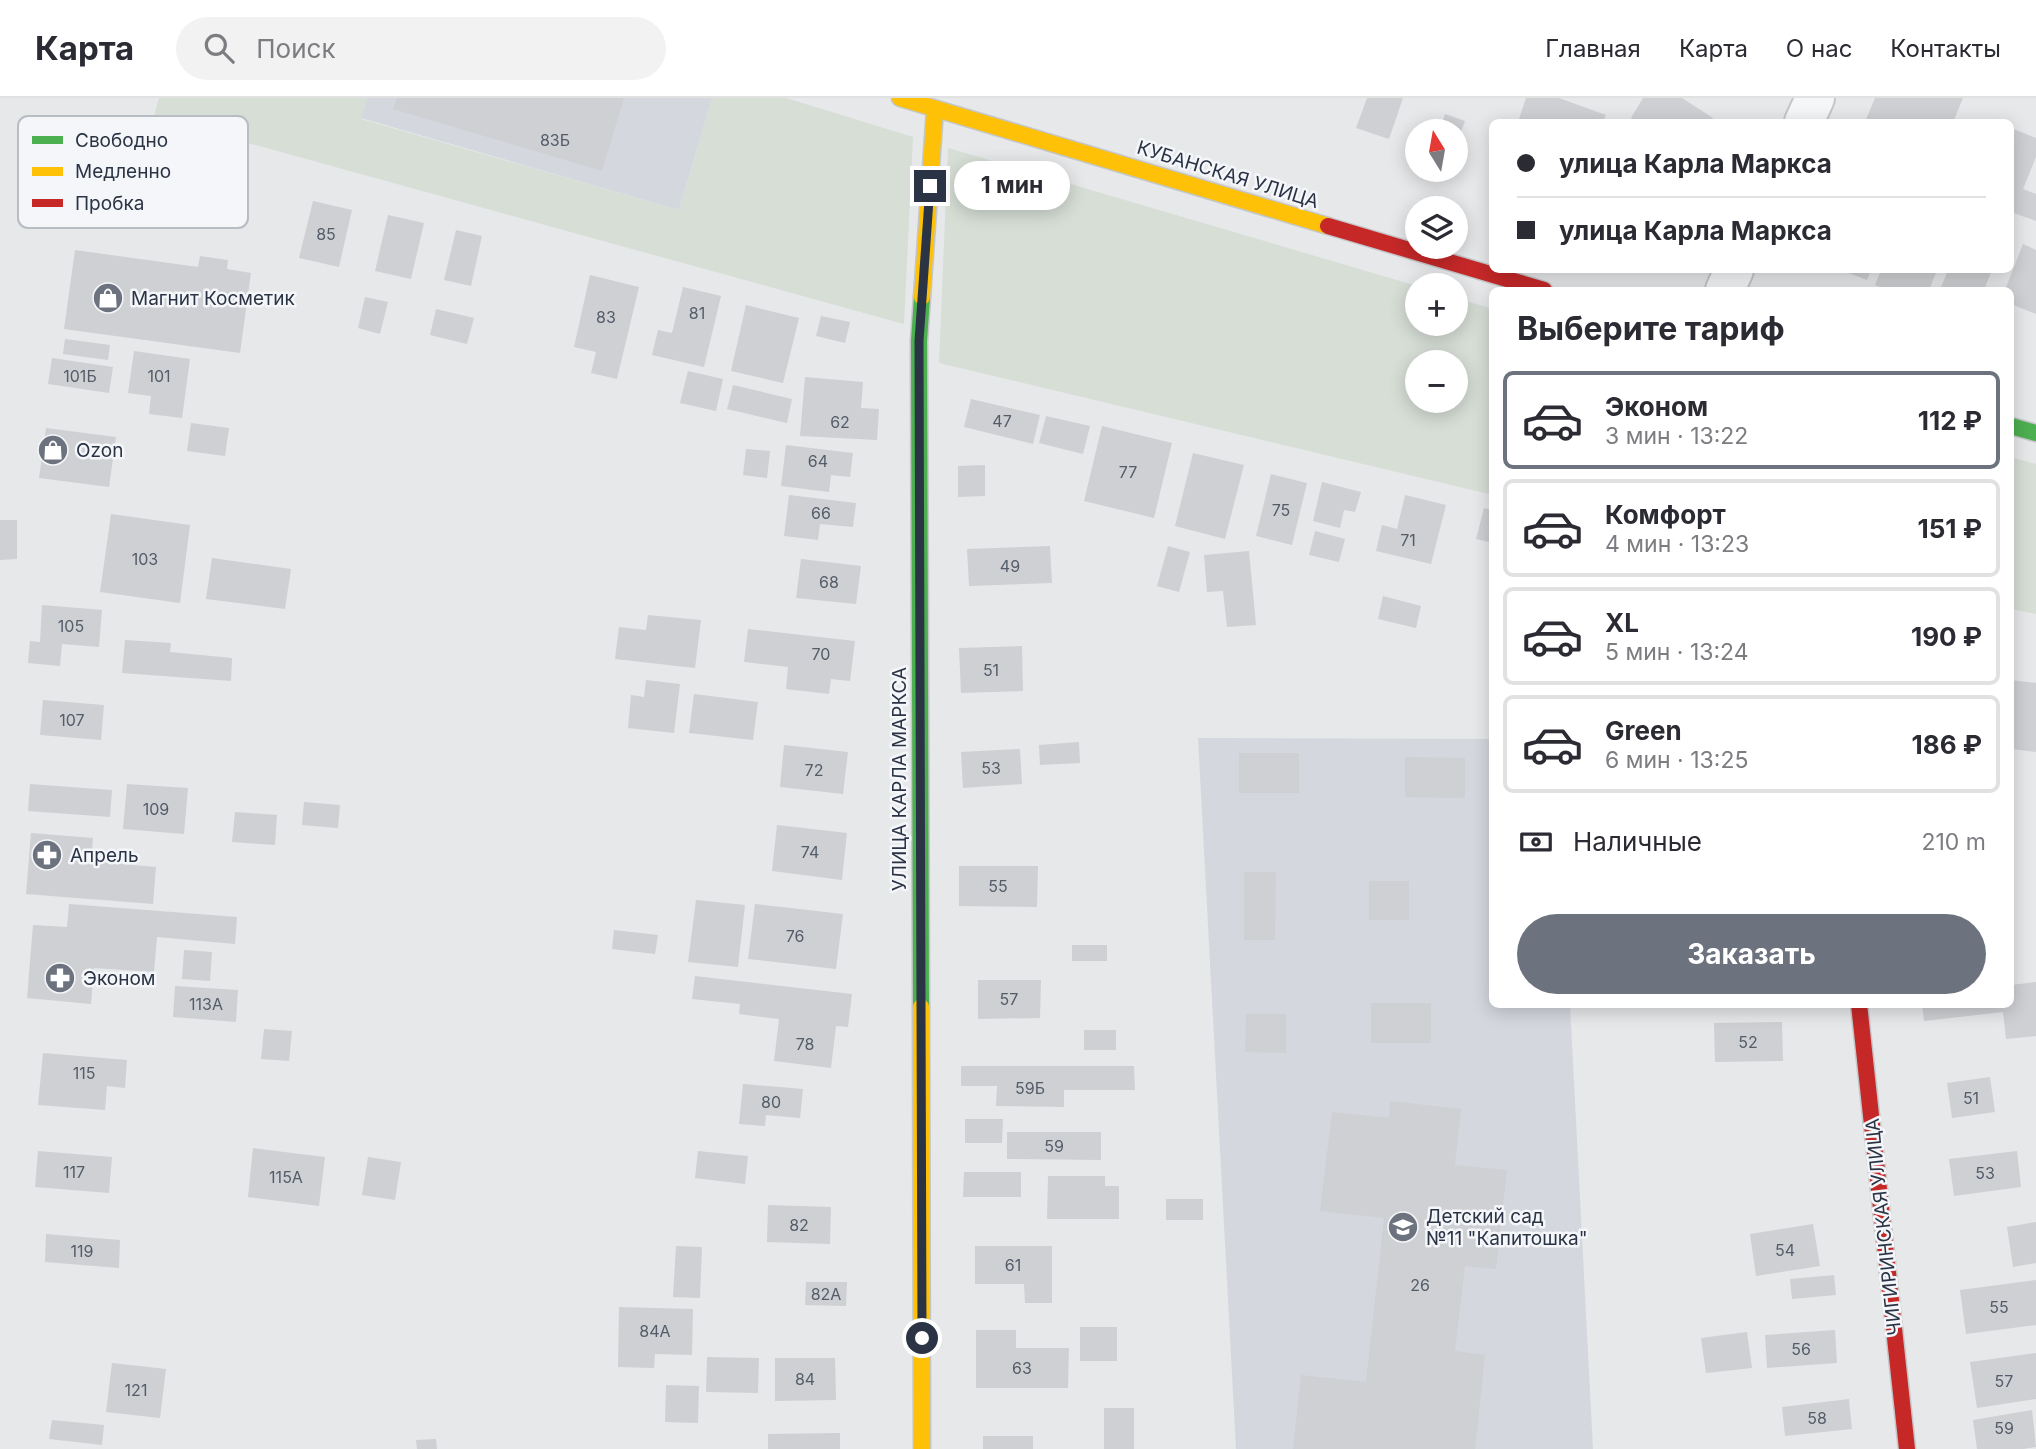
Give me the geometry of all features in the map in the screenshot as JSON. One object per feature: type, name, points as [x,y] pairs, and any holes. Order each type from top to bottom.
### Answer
[{"type":"street","name":"КУБАНСКАЯ УЛИЦА","points":[[900,98],[1534,287]]},
{"type":"street","points":[[1805,119],[1815,98]]},
{"type":"street","name":"УЛИЦА КАРЛА МАРКСА","points":[[922,1449],[919,341],[935,109]]},
{"type":"street","points":[[2014,427],[2036,433]]},
{"type":"street","name":"ЧИГИРИНСКАЯ УЛИЦА","points":[[1859,1008],[1907,1449]]},
{"type":"shaded area","points":[[159,98],[367,98],[361,119],[679,210],[712,98],[786,98],[913,137],[904,324],[248,143],[248,116],[154,116]]},
{"type":"shaded area","points":[[367,98],[712,98],[679,210],[361,118]]},
{"type":"shaded area","points":[[948,148],[1405,282],[1405,336],[1468,336],[1468,302],[1489,308],[1489,494],[939,363]]},
{"type":"shaded area","points":[[2014,458],[2036,464],[2036,614],[2014,610]]},
{"type":"shaded area","name":"Детский сад №11 \"Капитошка\"","points":[[1198,738],[1489,739],[1489,1008],[1570,1008],[1593,1449],[1236,1449]]},
{"type":"building","points":[[397,98],[624,98],[602,171],[393,109]]},
{"type":"building","points":[[1367,98],[1403,98],[1389,139],[1356,128]]},
{"type":"building","points":[[1526,98],[1559,98],[1606,115],[1604,119],[1519,119]]},
{"type":"building","points":[[1643,98],[1682,98],[1713,118],[1633,119]]},
{"type":"building","points":[[1875,98],[1963,98],[1954,119],[1866,119]]},
{"type":"building","points":[[1445,114],[1459,119],[1443,119]]},
{"type":"building","points":[[2014,129],[2036,138],[2036,157],[2023,189],[2036,194],[2036,221],[2014,213]]},
{"type":"building","points":[[313,201],[352,210],[339,267],[299,258]]},
{"type":"building","points":[[388,215],[424,223],[411,279],[375,271]]},
{"type":"building","points":[[456,230],[482,236],[471,286],[444,280]]},
{"type":"building","points":[[2023,244],[2036,250],[2036,314],[2014,305],[2014,287],[2006,287],[2014,273]]},
{"type":"building","points":[[75,250],[198,267],[200,256],[228,260],[227,269],[251,273],[240,353],[64,329]]},
{"type":"building","points":[[1849,273],[1870,273],[1867,280]]},
{"type":"building","points":[[1880,273],[1936,273],[1930,287],[1875,285]]},
{"type":"building","points":[[1947,273],[1991,273],[1985,287],[1941,287]]},
{"type":"building","points":[[590,275],[639,287],[617,379],[591,373],[596,352],[574,347]]},
{"type":"building","points":[[683,287],[721,296],[704,367],[652,355],[658,330],[672,333]]},
{"type":"building","points":[[365,297],[388,302],[380,334],[358,328]]},
{"type":"building","points":[[746,305],[799,318],[783,383],[731,371]]},
{"type":"building","points":[[436,309],[474,318],[467,344],[430,335]]},
{"type":"building","points":[[821,316],[850,322],[845,343],[816,336]]},
{"type":"building","points":[[65,339],[110,345],[108,360],[63,354]]},
{"type":"building","points":[[134,351],[190,359],[182,418],[149,414],[151,396],[128,393]]},
{"type":"building","points":[[52,358],[113,367],[109,393],[48,384]]},
{"type":"building","points":[[688,371],[723,379],[716,411],[680,403]]},
{"type":"building","points":[[805,377],[863,382],[861,408],[879,409],[877,440],[800,436]]},
{"type":"building","points":[[733,385],[792,399],[787,423],[727,409]]},
{"type":"building","points":[[971,399],[1040,415],[1033,444],[964,427]]},
{"type":"building","points":[[1046,416],[1090,426],[1083,454],[1039,443]]},
{"type":"building","points":[[191,423],[229,428],[225,456],[187,451]]},
{"type":"building","points":[[1102,426],[1172,443],[1154,518],[1084,501]]},
{"type":"building","points":[[46,428],[116,437],[109,487],[39,478]]},
{"type":"building","points":[[786,445],[853,453],[850,477],[831,475],[829,492],[781,486]]},
{"type":"building","points":[[746,449],[770,451],[767,478],[743,475]]},
{"type":"building","points":[[1193,453],[1244,465],[1225,539],[1175,526]]},
{"type":"building","points":[[985,465],[985,496],[958,497],[958,466]]},
{"type":"building","points":[[1271,474],[1307,483],[1292,545],[1256,536]]},
{"type":"building","points":[[1322,482],[1361,492],[1355,512],[1344,510],[1340,528],[1313,521]]},
{"type":"building","points":[[789,495],[856,503],[853,527],[820,524],[818,540],[784,536]]},
{"type":"building","points":[[1405,495],[1446,505],[1431,564],[1376,551],[1382,525],[1397,529]]},
{"type":"building","points":[[1484,508],[1489,509],[1489,542],[1476,539]]},
{"type":"building","points":[[111,514],[190,525],[180,603],[100,592]]},
{"type":"building","points":[[0,520],[17,520],[17,559],[0,560]]},
{"type":"building","points":[[1315,531],[1345,539],[1339,562],[1309,555]]},
{"type":"building","points":[[1050,546],[1052,583],[969,586],[967,549]]},
{"type":"building","points":[[1168,546],[1190,552],[1179,592],[1157,586]]},
{"type":"building","points":[[1249,551],[1256,625],[1227,627],[1223,591],[1207,592],[1204,555]]},
{"type":"building","points":[[212,558],[291,569],[285,609],[206,599]]},
{"type":"building","points":[[801,559],[861,566],[856,604],[796,598]]},
{"type":"building","points":[[1383,596],[1421,606],[1416,628],[1378,619]]},
{"type":"building","points":[[42,605],[102,610],[99,647],[62,644],[60,666],[28,663],[30,641],[40,642]]},
{"type":"building","points":[[648,615],[701,620],[695,668],[615,659],[619,627],[646,630]]},
{"type":"building","points":[[748,629],[855,641],[850,681],[831,679],[829,694],[786,689],[788,667],[744,662]]},
{"type":"building","points":[[125,640],[171,643],[170,652],[232,658],[231,681],[122,673]]},
{"type":"building","points":[[1022,646],[1023,691],[961,693],[959,648]]},
{"type":"building","points":[[646,680],[680,684],[674,733],[628,728],[631,695],[644,697]]},
{"type":"building","points":[[2014,680],[2036,683],[2036,752],[2014,749]]},
{"type":"building","points":[[694,694],[758,702],[753,740],[689,733]]},
{"type":"building","points":[[43,700],[104,705],[101,740],[40,735]]},
{"type":"building","points":[[1079,742],[1080,763],[1040,765],[1039,745]]},
{"type":"building","points":[[784,745],[848,752],[843,794],[780,787]]},
{"type":"building","points":[[1020,749],[1022,784],[963,788],[961,752]]},
{"type":"building","points":[[1239,753],[1299,753],[1299,793],[1239,793]]},
{"type":"building","points":[[1405,757],[1465,758],[1465,798],[1405,797]]},
{"type":"building","points":[[30,784],[112,790],[110,817],[28,811]]},
{"type":"building","points":[[127,784],[188,788],[184,834],[123,829]]},
{"type":"building","points":[[304,802],[340,805],[338,828],[302,825]]},
{"type":"building","points":[[235,812],[277,815],[275,845],[232,842]]},
{"type":"building","points":[[777,825],[847,833],[842,880],[772,871]]},
{"type":"building","points":[[31,833],[93,838],[91,861],[156,867],[153,904],[26,894]]},
{"type":"building","points":[[959,866],[1038,866],[1037,907],[959,906]]},
{"type":"building","points":[[1244,872],[1276,872],[1275,940],[1244,940]]},
{"type":"building","points":[[1369,881],[1409,881],[1409,920],[1369,920]]},
{"type":"building","points":[[696,900],[745,905],[738,967],[688,962]]},
{"type":"building","points":[[69,904],[237,917],[235,944],[157,937],[154,972],[94,968],[91,1004],[27,998],[33,925],[67,927]]},
{"type":"building","points":[[755,904],[843,914],[836,969],[748,959]]},
{"type":"building","points":[[614,930],[658,935],[655,954],[612,949]]},
{"type":"building","points":[[1072,945],[1107,945],[1107,961],[1072,961]]},
{"type":"building","points":[[184,950],[212,952],[210,981],[182,979]]},
{"type":"building","points":[[695,976],[852,994],[848,1027],[836,1026],[831,1068],[774,1061],[779,1019],[739,1014],[740,1004],[692,999]]},
{"type":"building","points":[[978,980],[1041,980],[1040,1018],[978,1019]]},
{"type":"building","points":[[2036,982],[2036,1036],[2006,1039],[2003,1012],[1924,1021],[1922,1008],[2014,1008],[2014,985]]},
{"type":"building","points":[[175,986],[238,990],[236,1022],[173,1017]]},
{"type":"building","points":[[1371,1003],[1431,1003],[1431,1043],[1371,1043]]},
{"type":"building","points":[[1246,1014],[1286,1014],[1286,1053],[1245,1052]]},
{"type":"building","points":[[1782,1022],[1783,1061],[1715,1062],[1714,1023]]},
{"type":"building","points":[[264,1029],[292,1031],[289,1061],[261,1059]]},
{"type":"building","points":[[1084,1030],[1116,1030],[1116,1050],[1084,1050]]},
{"type":"building","points":[[43,1053],[127,1060],[125,1088],[107,1086],[105,1110],[38,1105]]},
{"type":"building","points":[[961,1066],[1134,1066],[1135,1090],[1064,1090],[1064,1107],[996,1106],[997,1086],[961,1086]]},
{"type":"building","points":[[1990,1077],[1995,1112],[1952,1118],[1947,1083]]},
{"type":"building","points":[[743,1084],[803,1089],[800,1118],[766,1115],[765,1126],[739,1124]]},
{"type":"building","points":[[1390,1101],[1461,1109],[1455,1165],[1507,1170],[1496,1269],[1465,1266],[1455,1351],[1485,1355],[1475,1449],[1293,1449],[1301,1375],[1366,1382],[1384,1218],[1320,1211],[1332,1112],[1389,1118]]},
{"type":"building","points":[[965,1119],[1003,1119],[1002,1143],[965,1143]]},
{"type":"building","points":[[1007,1132],[1101,1132],[1101,1160],[1007,1159]]},
{"type":"building","points":[[253,1148],[325,1157],[319,1206],[248,1197]]},
{"type":"building","points":[[38,1151],[112,1157],[109,1193],[35,1187]]},
{"type":"building","points":[[698,1151],[748,1156],[745,1184],[695,1178]]},
{"type":"building","points":[[2017,1151],[2021,1187],[1954,1196],[1949,1159]]},
{"type":"building","points":[[368,1157],[401,1162],[395,1200],[362,1195]]},
{"type":"building","points":[[964,1172],[1021,1172],[1021,1197],[963,1197]]},
{"type":"building","points":[[1048,1176],[1105,1176],[1105,1186],[1119,1186],[1119,1219],[1047,1219]]},
{"type":"building","points":[[1166,1199],[1203,1199],[1203,1220],[1166,1220]]},
{"type":"building","points":[[768,1205],[831,1207],[830,1244],[767,1242]]},
{"type":"building","points":[[2036,1222],[2036,1263],[2013,1267],[2007,1227]]},
{"type":"building","points":[[1813,1224],[1820,1266],[1756,1276],[1750,1234]]},
{"type":"building","points":[[46,1234],[120,1240],[119,1268],[45,1262]]},
{"type":"building","points":[[676,1246],[702,1247],[700,1298],[673,1297]]},
{"type":"building","points":[[975,1246],[1052,1246],[1052,1303],[1025,1303],[1024,1284],[975,1284]]},
{"type":"building","points":[[1834,1275],[1836,1295],[1792,1299],[1790,1279]]},
{"type":"building","points":[[2036,1280],[2036,1325],[1966,1334],[1960,1290]]},
{"type":"building","points":[[806,1282],[847,1282],[846,1306],[805,1305]]},
{"type":"building","points":[[619,1307],[693,1309],[692,1355],[655,1354],[654,1368],[618,1367]]},
{"type":"building","points":[[1080,1327],[1117,1327],[1117,1361],[1080,1361]]},
{"type":"building","points":[[976,1330],[1016,1330],[1016,1348],[1069,1348],[1068,1388],[976,1388]]},
{"type":"building","points":[[1835,1330],[1837,1363],[1767,1368],[1765,1335]]},
{"type":"building","points":[[1747,1332],[1752,1368],[1706,1373],[1701,1338]]},
{"type":"building","points":[[2036,1353],[2036,1399],[1977,1408],[1970,1362]]},
{"type":"building","points":[[707,1357],[759,1358],[758,1393],[706,1392]]},
{"type":"building","points":[[775,1358],[835,1358],[836,1400],[775,1401]]},
{"type":"building","points":[[112,1363],[166,1369],[160,1418],[106,1412]]},
{"type":"building","points":[[666,1385],[699,1386],[698,1423],[665,1422]]},
{"type":"building","points":[[1849,1399],[1852,1429],[1785,1436],[1782,1407]]},
{"type":"building","points":[[1104,1408],[1134,1408],[1134,1449],[1104,1449]]},
{"type":"building","points":[[2032,1410],[2036,1447],[1977,1449],[1973,1420]]},
{"type":"building","points":[[52,1420],[104,1425],[102,1445],[49,1439]]},
{"type":"building","points":[[840,1433],[840,1449],[768,1449],[768,1434]]},
{"type":"building","points":[[983,1436],[1033,1436],[1033,1449],[983,1449]]},
{"type":"building","points":[[436,1439],[437,1449],[417,1449],[416,1440]]},
{"type":"traffic: fast","points":[[921,1007],[919,341],[922,297]]},
{"type":"traffic: fast","points":[[2014,427],[2036,433]]},
{"type":"traffic: slow","points":[[900,98],[1328,226]]},
{"type":"traffic: slow","points":[[922,297],[935,109]]},
{"type":"traffic: slow","points":[[921,1007],[922,1449]]},
{"type":"traffic: jam","points":[[1328,226],[1534,287]]},
{"type":"traffic: jam","points":[[1859,1008],[1907,1449]]},
{"type":"place","name":"Магнит Косметик","points":[[108,298]]},
{"type":"place","name":"Ozon","points":[[53,450]]},
{"type":"place","name":"Апрель","points":[[47,855]]},
{"type":"place","name":"Эконом","points":[[60,978]]},
{"type":"place","name":"Детский сад №11 \"Капитошка\"","points":[[1403,1227]]},
{"type":"route","points":[[922,1338],[919,341],[930,186]]}]
